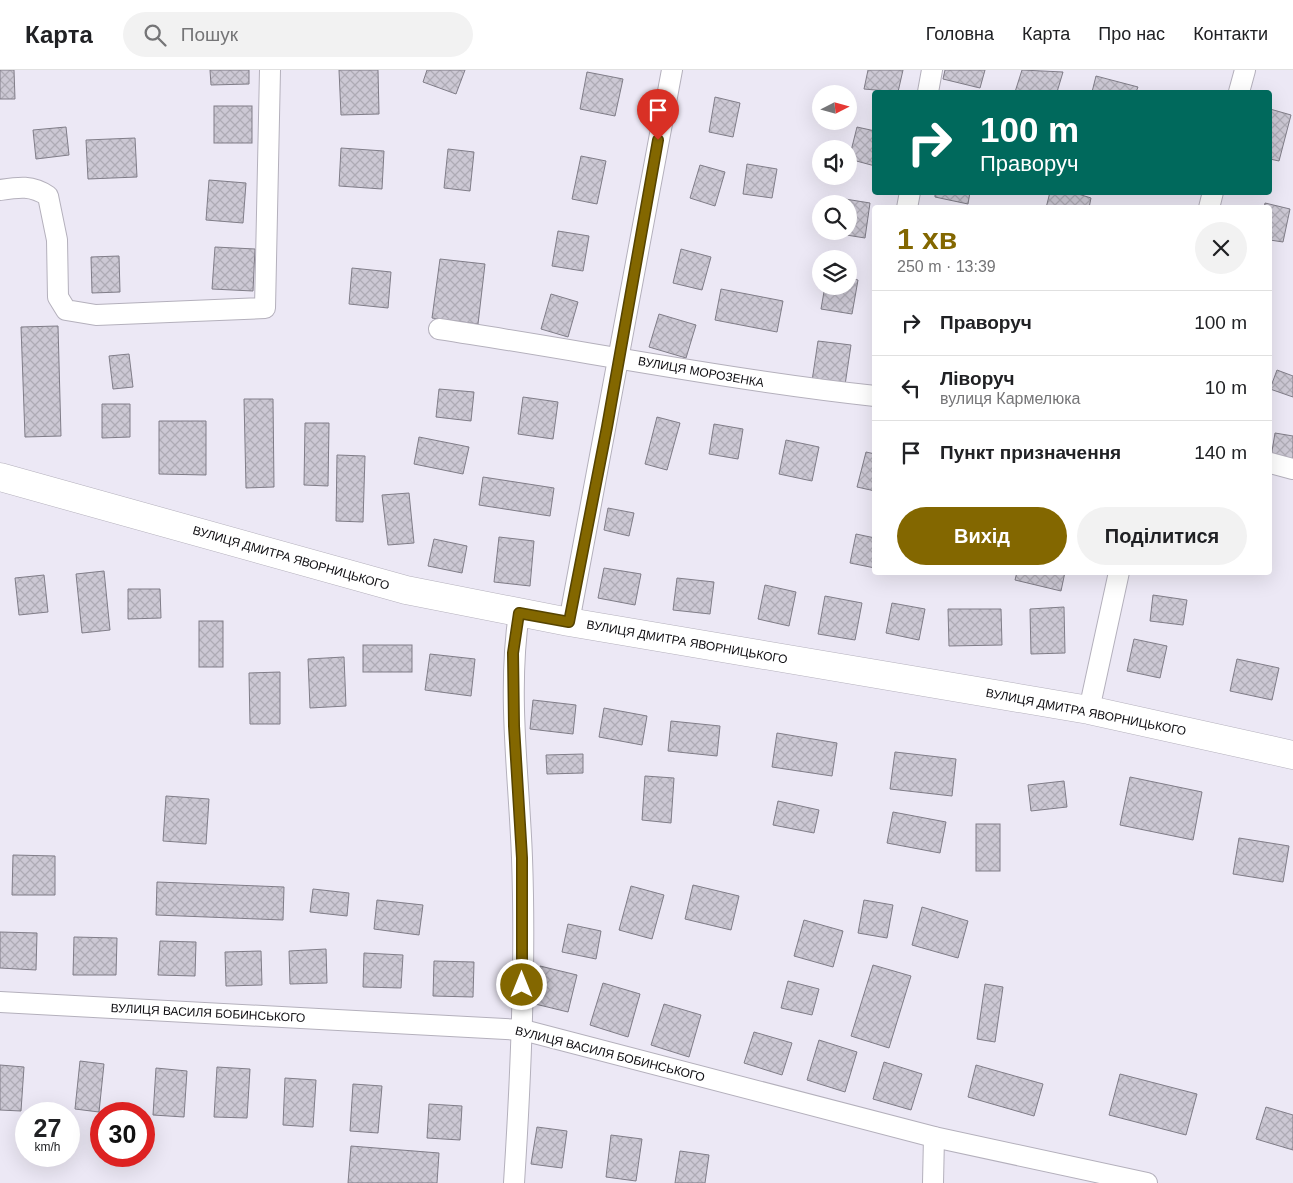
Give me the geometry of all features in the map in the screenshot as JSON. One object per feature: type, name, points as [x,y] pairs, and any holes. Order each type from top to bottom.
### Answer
[{"type":"street","points":[[0,190],[21,186],[38,189],[48,196],[58,240],[58,297],[66,310],[96,315],[265,308],[270,70]]},
{"type":"street","points":[[569,622],[672,70]]},
{"type":"street","points":[[928,90],[932,70]]},
{"type":"street","points":[[1240,90],[1245,70]]},
{"type":"street","name":"ВУЛИЦЯ МОРОЗЕНКА","points":[[439,329],[751,381],[872,393]]},
{"type":"street","points":[[1272,464],[1293,469]]},
{"type":"street","name":"ВУЛИЦЯ ДМИТРА ЯВОРНИЦЬКОГО","points":[[0,477],[406,590],[569,622],[1089,710],[1293,755]]},
{"type":"street","points":[[1089,710],[1118,575]]},
{"type":"street","points":[[514,1183],[523,1030],[522,858],[514,726],[513,653],[519,613]]},
{"type":"street","name":"ВУЛИЦЯ ВАСИЛЯ БОБИНСЬКОГО","points":[[0,1002],[523,1030],[934,1137],[1147,1183]]},
{"type":"street","points":[[933,1183],[934,1137]]},
{"type":"building","points":[[0,70],[14,70],[15,99],[0,99]]},
{"type":"building","points":[[210,70],[249,70],[249,84],[211,85]]},
{"type":"building","points":[[339,70],[378,70],[379,114],[341,115]]},
{"type":"building","points":[[427,70],[465,70],[456,94],[423,82]]},
{"type":"building","points":[[868,70],[903,70],[898,90],[864,89]]},
{"type":"building","points":[[945,70],[985,70],[980,88],[943,79]]},
{"type":"building","points":[[1022,70],[1063,72],[1058,90],[1016,90]]},
{"type":"building","points":[[587,72],[623,79],[615,116],[580,109]]},
{"type":"building","points":[[1096,76],[1138,87],[1137,90],[1092,90]]},
{"type":"building","points":[[715,97],[740,103],[733,137],[709,132]]},
{"type":"building","points":[[214,106],[252,106],[252,143],[214,143]]},
{"type":"building","points":[[1272,110],[1291,115],[1279,161],[1272,159]]},
{"type":"building","points":[[66,127],[69,155],[36,159],[33,130]]},
{"type":"building","points":[[858,127],[872,130],[872,165],[857,161],[857,140],[854,140]]},
{"type":"building","points":[[135,138],[137,177],[88,179],[86,140]]},
{"type":"building","points":[[341,148],[384,151],[382,189],[339,186]]},
{"type":"building","points":[[448,149],[474,152],[470,191],[444,188]]},
{"type":"building","points":[[581,156],[606,161],[597,204],[572,199]]},
{"type":"building","points":[[747,164],[777,169],[772,198],[743,194]]},
{"type":"building","points":[[700,165],[725,172],[715,206],[690,198]]},
{"type":"building","points":[[209,180],[246,183],[243,223],[206,220]]},
{"type":"building","points":[[935,195],[970,195],[968,204],[935,197]]},
{"type":"building","points":[[1049,195],[1082,195],[1091,198],[1090,205],[1047,205]]},
{"type":"building","points":[[857,201],[870,203],[865,238],[857,237]]},
{"type":"building","points":[[1265,203],[1290,209],[1283,242],[1272,240],[1272,205],[1265,205]]},
{"type":"building","points":[[558,231],[589,236],[583,271],[552,266]]},
{"type":"building","points":[[215,247],[255,249],[253,291],[212,289]]},
{"type":"building","points":[[681,249],[711,257],[702,290],[673,283]]},
{"type":"building","points":[[119,256],[120,292],[92,293],[91,257]]},
{"type":"building","points":[[440,259],[485,264],[478,324],[432,318]]},
{"type":"building","points":[[352,268],[391,272],[388,308],[349,304]]},
{"type":"building","points":[[721,289],[783,301],[777,332],[715,320]]},
{"type":"building","points":[[551,294],[578,302],[568,337],[541,329]]},
{"type":"building","points":[[823,295],[855,295],[852,314],[821,309]]},
{"type":"building","points":[[659,314],[696,325],[686,358],[649,347]]},
{"type":"building","points":[[58,326],[61,436],[25,437],[21,327]]},
{"type":"building","points":[[818,341],[851,345],[845,385],[812,381]]},
{"type":"building","points":[[129,354],[133,387],[113,389],[109,356]]},
{"type":"building","points":[[1277,370],[1293,376],[1293,397],[1272,390],[1272,384]]},
{"type":"building","points":[[439,389],[474,392],[471,421],[436,417]]},
{"type":"building","points":[[523,397],[558,402],[553,439],[518,434]]},
{"type":"building","points":[[244,399],[273,399],[274,487],[246,488]]},
{"type":"building","points":[[102,404],[130,404],[130,437],[102,438]]},
{"type":"building","points":[[657,417],[680,423],[667,470],[645,464]]},
{"type":"building","points":[[159,421],[206,421],[206,475],[159,474]]},
{"type":"building","points":[[305,423],[329,423],[328,486],[304,485]]},
{"type":"building","points":[[714,424],[743,429],[738,459],[709,454]]},
{"type":"building","points":[[1275,433],[1293,436],[1293,467],[1272,463]]},
{"type":"building","points":[[419,437],[469,447],[463,474],[414,464]]},
{"type":"building","points":[[786,440],[819,447],[812,481],[779,474]]},
{"type":"building","points":[[866,452],[872,453],[872,490],[857,487]]},
{"type":"building","points":[[337,455],[365,456],[363,522],[336,521]]},
{"type":"building","points":[[483,477],[554,488],[550,516],[479,505]]},
{"type":"building","points":[[409,493],[414,543],[388,545],[382,495]]},
{"type":"building","points":[[608,508],[634,513],[629,536],[604,530]]},
{"type":"building","points":[[856,534],[872,537],[872,567],[850,563]]},
{"type":"building","points":[[499,537],[534,541],[530,586],[494,582]]},
{"type":"building","points":[[434,539],[467,546],[462,573],[428,566]]},
{"type":"building","points":[[604,568],[641,574],[635,605],[598,598]]},
{"type":"building","points":[[104,571],[110,630],[82,633],[76,574]]},
{"type":"building","points":[[44,575],[48,612],[19,615],[15,578]]},
{"type":"building","points":[[1016,575],[1064,575],[1061,591],[1015,580]]},
{"type":"building","points":[[677,578],[714,582],[710,614],[673,610]]},
{"type":"building","points":[[765,585],[796,592],[789,626],[758,619]]},
{"type":"building","points":[[128,589],[160,589],[161,618],[128,619]]},
{"type":"building","points":[[1153,595],[1187,600],[1183,625],[1150,621]]},
{"type":"building","points":[[825,596],[862,603],[855,640],[818,634]]},
{"type":"building","points":[[892,603],[925,609],[919,640],[886,633]]},
{"type":"building","points":[[1064,607],[1065,653],[1031,654],[1030,609]]},
{"type":"building","points":[[948,609],[1001,609],[1002,645],[949,646]]},
{"type":"building","points":[[199,621],[223,621],[223,667],[199,667]]},
{"type":"building","points":[[1134,639],[1167,646],[1160,678],[1127,671]]},
{"type":"building","points":[[363,645],[412,645],[412,672],[363,672]]},
{"type":"building","points":[[430,654],[475,659],[471,696],[425,690]]},
{"type":"building","points":[[344,657],[346,706],[310,708],[308,659]]},
{"type":"building","points":[[1237,659],[1279,668],[1272,700],[1230,691]]},
{"type":"building","points":[[280,672],[280,724],[250,724],[249,673]]},
{"type":"building","points":[[533,700],[576,705],[573,734],[530,729]]},
{"type":"building","points":[[604,708],[647,716],[642,745],[599,737]]},
{"type":"building","points":[[671,721],[720,726],[717,756],[668,751]]},
{"type":"building","points":[[777,733],[837,743],[832,776],[772,767]]},
{"type":"building","points":[[895,752],[956,759],[952,796],[890,789]]},
{"type":"building","points":[[583,754],[583,773],[547,774],[546,755]]},
{"type":"building","points":[[645,776],[674,778],[671,823],[642,820]]},
{"type":"building","points":[[1130,777],[1202,792],[1193,840],[1120,825]]},
{"type":"building","points":[[1064,781],[1067,807],[1031,811],[1028,785]]},
{"type":"building","points":[[166,796],[209,799],[206,844],[163,841]]},
{"type":"building","points":[[778,801],[819,810],[814,833],[773,825]]},
{"type":"building","points":[[893,812],[946,822],[940,853],[887,843]]},
{"type":"building","points":[[976,824],[1000,824],[1000,871],[976,871]]},
{"type":"building","points":[[1239,838],[1289,846],[1283,882],[1233,874]]},
{"type":"building","points":[[13,855],[55,856],[55,895],[12,895]]},
{"type":"building","points":[[157,882],[284,887],[283,920],[156,915]]},
{"type":"building","points":[[693,885],[739,896],[731,930],[685,919]]},
{"type":"building","points":[[631,886],[664,895],[652,939],[619,930]]},
{"type":"building","points":[[313,889],[349,893],[347,916],[310,912]]},
{"type":"building","points":[[377,900],[423,905],[419,935],[374,929]]},
{"type":"building","points":[[864,900],[893,905],[887,938],[858,933]]},
{"type":"building","points":[[922,907],[968,921],[958,958],[912,945]]},
{"type":"building","points":[[804,920],[843,931],[833,967],[794,956]]},
{"type":"building","points":[[568,924],[601,931],[596,959],[562,952]]},
{"type":"building","points":[[0,932],[37,933],[36,970],[0,968]]},
{"type":"building","points":[[74,937],[117,938],[116,975],[73,975]]},
{"type":"building","points":[[160,941],[196,942],[195,976],[158,975]]},
{"type":"building","points":[[326,949],[327,983],[290,984],[289,951]]},
{"type":"building","points":[[261,951],[262,985],[226,986],[225,952]]},
{"type":"building","points":[[364,953],[403,955],[401,988],[363,987]]},
{"type":"building","points":[[434,961],[474,962],[473,997],[433,996]]},
{"type":"building","points":[[873,965],[911,976],[889,1048],[851,1036]]},
{"type":"building","points":[[540,966],[577,975],[568,1012],[531,1003]]},
{"type":"building","points":[[788,981],[819,989],[812,1015],[781,1008]]},
{"type":"building","points":[[603,983],[640,994],[628,1037],[590,1025]]},
{"type":"building","points":[[985,984],[1003,987],[995,1042],[977,1039]]},
{"type":"building","points":[[664,1004],[701,1015],[689,1057],[651,1045]]},
{"type":"building","points":[[754,1032],[792,1043],[782,1075],[744,1063]]},
{"type":"building","points":[[819,1040],[857,1052],[845,1092],[807,1080]]},
{"type":"building","points":[[80,1061],[104,1064],[100,1102],[90,1102],[90,1111],[80,1110],[80,1102],[76,1102]]},
{"type":"building","points":[[884,1062],[922,1074],[911,1110],[873,1099]]},
{"type":"building","points":[[0,1065],[24,1067],[22,1102],[15,1102],[15,1111],[0,1110]]},
{"type":"building","points":[[976,1065],[1043,1084],[1034,1116],[968,1097]]},
{"type":"building","points":[[217,1067],[250,1069],[247,1118],[214,1117]]},
{"type":"building","points":[[156,1068],[187,1071],[184,1117],[155,1115]]},
{"type":"building","points":[[1120,1074],[1197,1094],[1186,1135],[1109,1115]]},
{"type":"building","points":[[285,1078],[316,1080],[313,1127],[283,1125]]},
{"type":"building","points":[[353,1084],[382,1086],[378,1133],[350,1131]]},
{"type":"building","points":[[429,1104],[462,1106],[460,1140],[427,1138]]},
{"type":"building","points":[[1266,1107],[1293,1115],[1293,1150],[1256,1139]]},
{"type":"building","points":[[537,1127],[567,1131],[562,1168],[531,1164]]},
{"type":"building","points":[[611,1135],[642,1139],[636,1181],[606,1177]]},
{"type":"building","points":[[351,1146],[439,1153],[437,1183],[348,1183]]},
{"type":"building","points":[[680,1151],[709,1155],[705,1183],[675,1183]]},
{"type":"route","points":[[522,985],[522,858],[514,726],[513,653],[519,613],[569,622],[585,531],[607,427],[658,140]]}]
